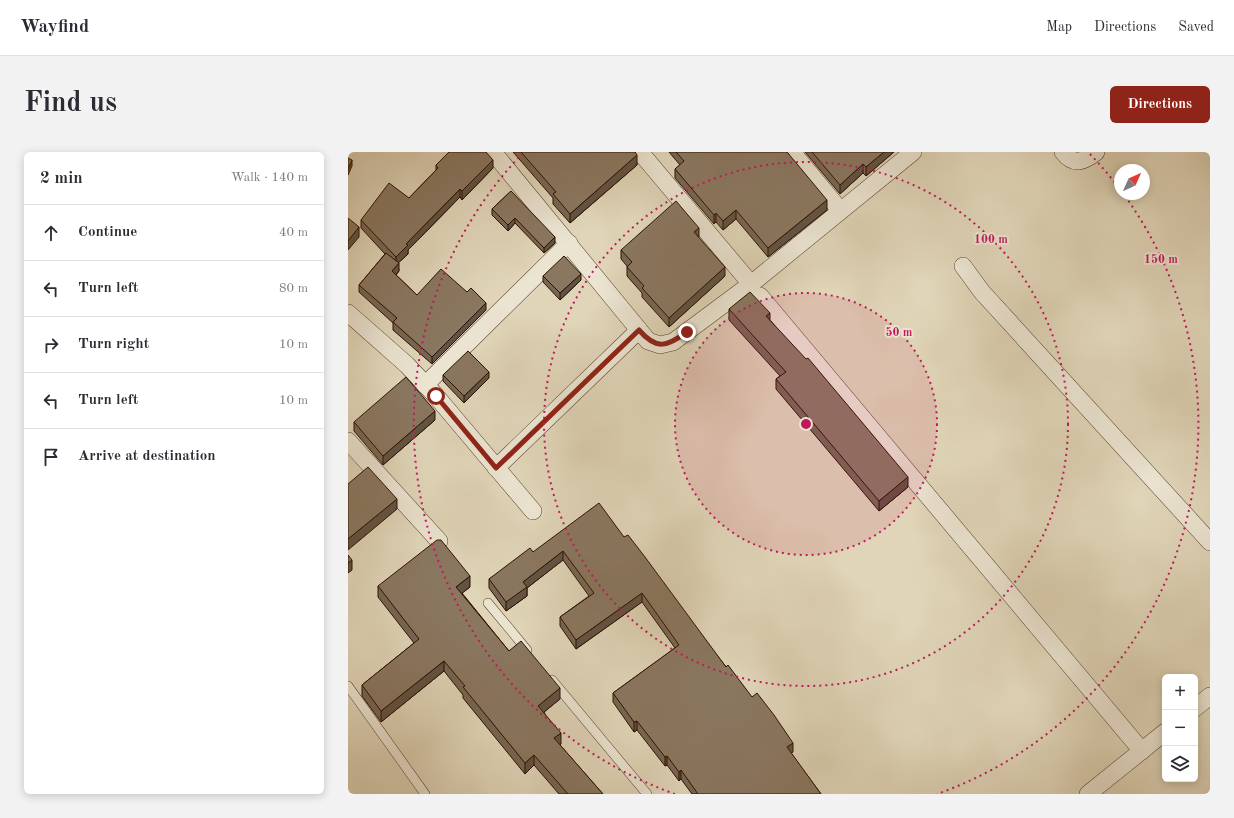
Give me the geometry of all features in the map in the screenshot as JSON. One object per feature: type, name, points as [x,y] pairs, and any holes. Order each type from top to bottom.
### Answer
[{"type":"street","points":[[493,152],[648,341],[660,345],[673,342],[755,290],[840,210],[913,152]]},
{"type":"street","points":[[640,152],[1142,751]]},
{"type":"street","points":[[792,152],[840,210]]},
{"type":"street","points":[[1062,152],[1068,158],[1076,162],[1083,161],[1096,152]]},
{"type":"street","points":[[425,385],[569,243]]},
{"type":"street","points":[[963,266],[982,292],[1210,542]]},
{"type":"street","points":[[348,313],[407,365],[533,511]]},
{"type":"street","points":[[496,468],[639,330]]},
{"type":"street","points":[[348,441],[439,541]]},
{"type":"street","points":[[1198,706],[1210,696]]},
{"type":"street","points":[[1088,794],[1162,734]]},
{"type":"lane","points":[[488,603],[533,657]]},
{"type":"lane","points":[[548,675],[647,794]]},
{"type":"lane","points":[[348,686],[424,794]]},
{"type":"building","points":[[449,152],[486,152],[493,160],[462,191],[460,189],[406,244],[408,245],[396,257],[361,220],[389,183],[409,198],[438,168],[436,165]]},
{"type":"building","points":[[521,152],[635,152],[637,155],[570,214],[553,194],[556,192]]},
{"type":"building","points":[[676,152],[787,152],[827,200],[768,248],[736,210],[723,221],[716,213],[714,215],[675,169],[684,161]]},
{"type":"building","points":[[812,152],[884,152],[866,167],[863,164],[840,185]]},
{"type":"building","points":[[348,158],[352,160],[348,169]]},
{"type":"building","points":[[511,191],[555,237],[544,248],[515,218],[508,225],[492,209]]},
{"type":"building","points":[[676,201],[699,228],[694,232],[725,267],[669,318],[642,288],[644,286],[627,267],[632,262],[621,250]]},
{"type":"building","points":[[348,218],[359,227],[348,241]]},
{"type":"building","points":[[386,253],[399,263],[392,271],[417,295],[441,269],[467,292],[471,288],[486,303],[432,357],[393,322],[397,318],[359,285]]},
{"type":"building","points":[[564,256],[581,274],[560,293],[543,276]]},
{"type":"building","points":[[750,292],[770,313],[766,316],[806,359],[808,358],[908,477],[879,501],[776,379],[786,372],[729,309]]},
{"type":"building","points":[[468,351],[489,372],[464,396],[443,375]]},
{"type":"building","points":[[406,377],[435,411],[383,456],[354,422]]},
{"type":"building","points":[[368,467],[397,499],[348,539],[348,484]]},
{"type":"building","points":[[599,503],[624,537],[628,535],[726,667],[728,665],[752,697],[757,693],[774,715],[793,743],[787,747],[821,794],[698,794],[681,770],[679,772],[667,756],[665,757],[637,721],[634,722],[613,693],[679,645],[642,593],[576,640],[560,617],[594,593],[563,551],[523,582],[527,587],[506,602],[489,579],[530,548],[533,552]]},
{"type":"building","points":[[437,540],[441,540],[470,576],[456,587],[509,651],[521,641],[560,688],[538,706],[561,733],[554,738],[603,794],[568,794],[534,755],[525,763],[463,687],[465,686],[444,661],[381,711],[362,685],[419,639],[378,586]]},
{"type":"building","points":[[348,555],[352,560],[348,563]]},
{"type":"route","points":[[436,396],[496,468],[639,330],[648,341],[660,345],[673,342],[687,332]]}]
